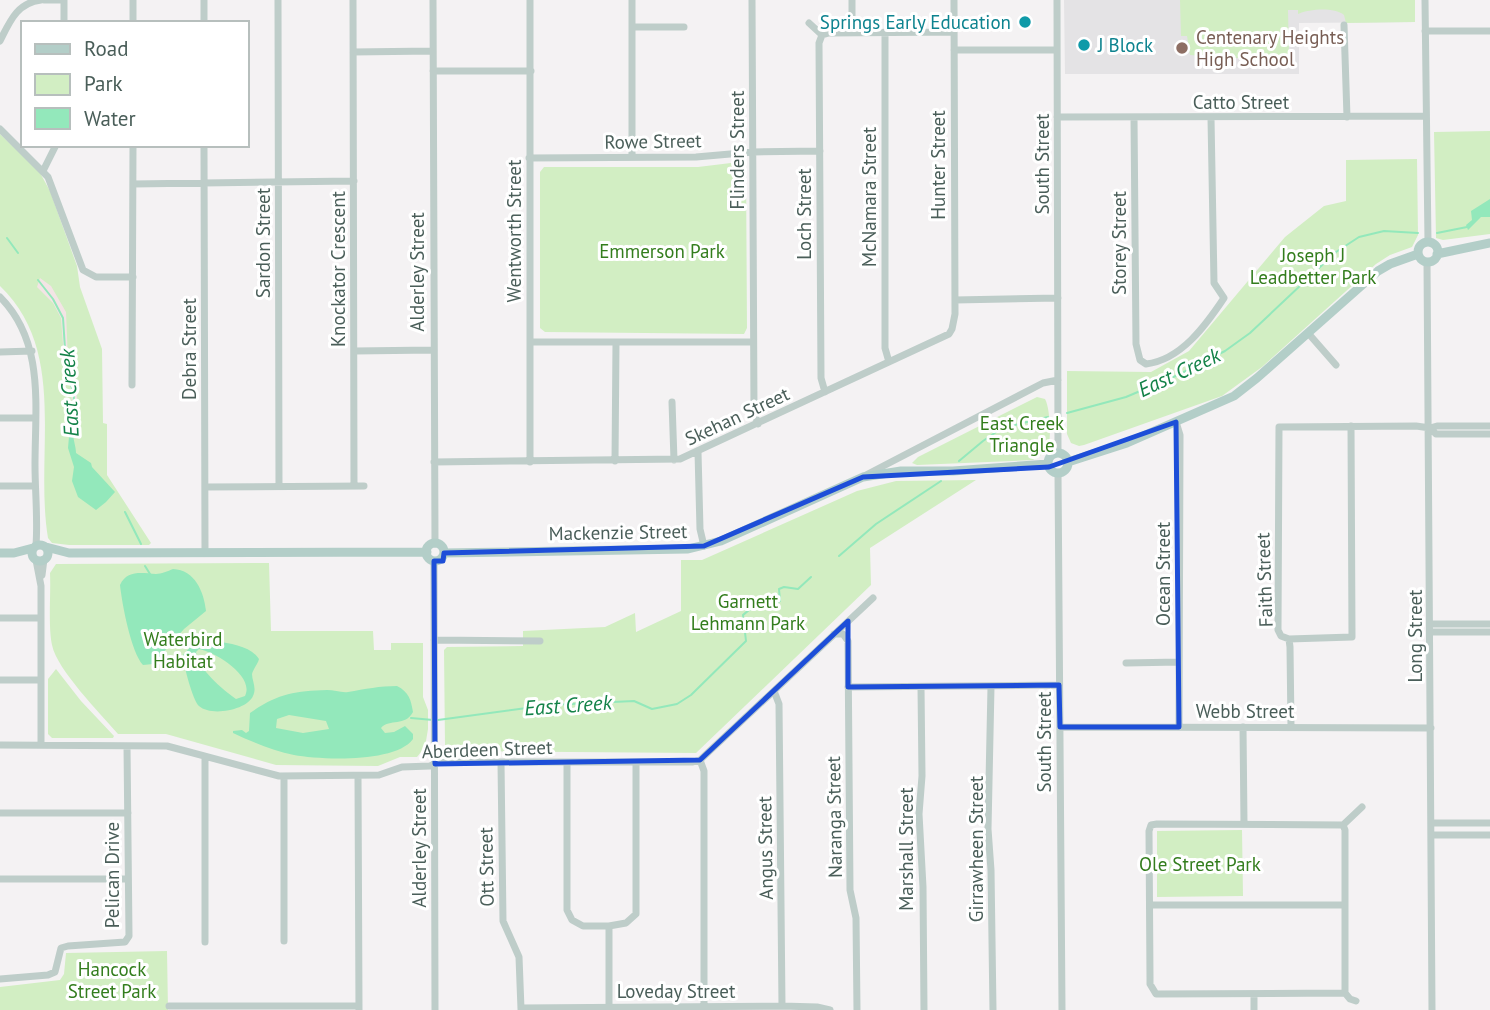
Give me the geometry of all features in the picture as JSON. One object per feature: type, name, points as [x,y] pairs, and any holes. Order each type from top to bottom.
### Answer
[{"type":"main road","points":[[1428,242],[1436,247],[1437,254],[1433,261],[1421,260],[1418,254],[1420,245],[1428,242]]},
{"type":"main road","points":[[1437,254],[1490,243]]},
{"type":"main road","points":[[1068,462],[1102,452],[1234,396],[1378,271],[1418,254]]},
{"type":"main road","points":[[1058,453],[1065,456],[1068,462],[1066,468],[1058,473],[1053,472],[1048,464],[1051,456],[1058,453]]},
{"type":"main road","name":"Mackenzie Street","points":[[444,553],[672,550],[704,547],[863,477],[901,471],[953,471],[1048,464]]},
{"type":"main road","points":[[435,544],[441,546],[444,553],[441,559],[435,561],[429,558],[427,552],[430,546],[435,544]]},
{"type":"main road","points":[[0,553],[427,552]]},
{"type":"street","points":[[0,41],[16,11],[27,3],[64,0],[64,21]]},
{"type":"street","points":[[132,0],[133,21]]},
{"type":"street","points":[[204,0],[204,21]]},
{"type":"street","name":"Sardon Street","points":[[278,0],[279,486]]},
{"type":"street","name":"Knockator Crescent","points":[[353,0],[354,486]]},
{"type":"street","name":"Alderley Street","points":[[433,0],[435,544]]},
{"type":"street","name":"Wentworth Street","points":[[530,0],[530,462]]},
{"type":"street","points":[[632,0],[632,157]]},
{"type":"street","name":"Flinders Street","points":[[752,0],[753,342],[754,412],[758,425]]},
{"type":"street","points":[[852,0],[852,32]]},
{"type":"street","name":"Hunter Street","points":[[952,329],[954,0]]},
{"type":"street","name":"South Street","points":[[1057,0],[1058,453]]},
{"type":"street","points":[[1425,0],[1428,242]]},
{"type":"street","points":[[809,23],[822,35],[852,32],[954,32]]},
{"type":"street","points":[[1344,25],[1347,117]]},
{"type":"street","points":[[632,27],[684,27]]},
{"type":"street","points":[[1425,31],[1490,31]]},
{"type":"street","name":"McNamara Street","points":[[885,32],[885,348],[888,362]]},
{"type":"street","name":"Loch Street","points":[[822,35],[821,378],[825,392]]},
{"type":"street","points":[[954,50],[1057,50]]},
{"type":"street","points":[[353,52],[433,51]]},
{"type":"street","points":[[433,71],[531,71]]},
{"type":"street","name":"Catto Street","points":[[1057,117],[1425,116]]},
{"type":"street","name":"Storey Street","points":[[1134,117],[1136,344],[1140,360],[1146,364],[1162,359],[1189,344],[1224,298],[1214,283],[1211,118]]},
{"type":"street","points":[[0,129],[43,171],[51,183],[83,270],[96,277],[133,277]]},
{"type":"street","points":[[43,171],[55,147]]},
{"type":"street","points":[[132,385],[133,147]]},
{"type":"street","name":"Debra Street","points":[[204,147],[205,553]]},
{"type":"street","name":"Rowe Street","points":[[529,158],[696,157],[753,152],[820,151]]},
{"type":"street","points":[[133,184],[354,181]]},
{"type":"street","name":"Long Street","points":[[1427,262],[1432,1010]]},
{"type":"street","points":[[0,297],[19,322],[32,351],[35,377],[35,486],[41,586],[41,745]]},
{"type":"street","points":[[954,300],[1058,298]]},
{"type":"street","name":"Skehan Street","points":[[434,462],[677,460],[758,425],[937,340],[952,329]]},
{"type":"street","points":[[1308,333],[1336,365]]},
{"type":"street","points":[[530,342],[753,342]]},
{"type":"street","points":[[615,342],[615,461]]},
{"type":"street","points":[[355,351],[433,350]]},
{"type":"street","points":[[0,352],[32,351]]},
{"type":"street","name":"Mackenzie Street","points":[[863,477],[1044,383],[1058,380]]},
{"type":"street","points":[[672,402],[677,460],[693,463],[700,474]]},
{"type":"street","points":[[0,418],[35,418]]},
{"type":"street","name":"Ocean Street","points":[[1176,422],[1180,435],[1179,727]]},
{"type":"street","points":[[1289,639],[1352,637],[1351,426],[1490,426]]},
{"type":"street","name":"Faith Street","points":[[1291,727],[1289,639],[1280,636],[1278,630],[1279,427],[1351,426]]},
{"type":"street","points":[[1430,428],[1436,434],[1490,434]]},
{"type":"street","points":[[698,452],[700,529],[704,547]]},
{"type":"street","points":[[901,471],[902,456]]},
{"type":"street","name":"South Street","points":[[1058,473],[1062,1010]]},
{"type":"street","points":[[0,485],[35,486]]},
{"type":"street","points":[[205,487],[364,486]]},
{"type":"street","name":"Alderley Street","points":[[435,561],[435,1010]]},
{"type":"street","points":[[704,1008],[704,771],[700,760],[873,598]]},
{"type":"street","points":[[0,618],[41,618]]},
{"type":"street","points":[[1431,628],[1490,624]]},
{"type":"street","points":[[1431,628],[1490,632]]},
{"type":"street","name":"Naranga Street","points":[[833,635],[841,633],[848,641],[850,890],[856,918],[857,1010]]},
{"type":"street","points":[[434,640],[540,641]]},
{"type":"street","points":[[1126,663],[1179,662]]},
{"type":"street","points":[[0,680],[41,680]]},
{"type":"street","points":[[848,687],[1059,685]]},
{"type":"street","name":"Marshall Street","points":[[921,687],[922,776],[919,814],[923,887],[924,1010]]},
{"type":"street","name":"Girrawheen Street","points":[[990,687],[991,772],[988,829],[992,870],[993,1010]]},
{"type":"street","name":"Angus Street","points":[[774,691],[779,704],[782,1006]]},
{"type":"street","name":"Webb Street","points":[[1060,727],[1431,728]]},
{"type":"street","points":[[1243,727],[1244,823]]},
{"type":"street","name":"Aberdeen Street","points":[[0,746],[167,746],[284,776],[379,775],[402,767],[439,762],[636,763],[700,760]]},
{"type":"street","name":"Pelican Drive","points":[[0,979],[48,975],[55,972],[61,948],[118,944],[125,942],[129,936],[127,746]]},
{"type":"street","points":[[205,757],[205,942]]},
{"type":"street","name":"Ott Street","points":[[501,762],[503,921],[519,957],[521,1009]]},
{"type":"street","points":[[567,762],[567,910],[572,920],[583,926],[626,923],[636,914],[636,763]]},
{"type":"street","points":[[284,776],[284,941]]},
{"type":"street","points":[[169,1006],[359,1008],[358,776]]},
{"type":"street","points":[[1345,993],[1156,994],[1150,978],[1151,825],[1343,825],[1362,807]]},
{"type":"street","points":[[0,813],[128,813]]},
{"type":"street","points":[[1432,823],[1490,823]]},
{"type":"street","points":[[1343,825],[1345,993],[1356,1001]]},
{"type":"street","points":[[1432,835],[1490,835]]},
{"type":"street","points":[[0,879],[128,879]]},
{"type":"street","points":[[1150,905],[1346,905]]},
{"type":"street","points":[[609,926],[609,1007]]},
{"type":"street","points":[[1254,995],[1254,1010]]},
{"type":"street","name":"Loveday Street","points":[[521,1009],[782,1006],[830,1010]]},
{"type":"highlighted area","points":[[1176,422],[1179,727],[1060,727],[1059,685],[848,687],[848,621],[700,760],[435,764],[434,561],[443,561],[444,553],[704,546],[863,477],[1049,467]]},
{"type":"shaded area","name":"Centenary Heights High School","points":[[1064,0],[1415,0],[1415,22],[1299,23],[1299,74],[1065,74]]},
{"type":"green space","points":[[1180,0],[1415,0],[1415,22],[1346,23],[1340,12],[1315,10],[1298,14],[1298,10],[1288,10],[1289,58],[1190,55],[1187,36],[1181,36]]},
{"type":"green space","points":[[1490,131],[1490,234],[1443,240],[1436,238],[1434,132]]},
{"type":"green space","points":[[0,134],[39,171],[50,191],[77,266],[80,287],[102,349],[107,475],[151,543],[149,545],[69,545],[52,543],[48,538],[42,372],[35,341],[21,312],[0,286]]},
{"type":"green space","name":"Joseph J Leadbetter Park","points":[[1417,159],[1418,235],[1412,247],[1390,255],[1376,264],[1262,367],[1222,396],[1084,445],[1071,443],[1067,434],[1067,371],[1151,372],[1189,351],[1285,237],[1324,206],[1346,201],[1346,160]]},
{"type":"green space","name":"Emmerson Park","points":[[739,162],[746,167],[747,328],[744,334],[545,332],[540,328],[540,172],[544,167],[698,167]]},
{"type":"green space","name":"East Creek Triangle","points":[[1037,397],[1045,399],[1047,403],[1050,440],[1047,450],[1033,460],[917,465],[912,463],[918,457]]},
{"type":"green space","name":"Garnett Lehmann Park","points":[[976,480],[870,548],[871,585],[696,753],[452,751],[445,745],[444,650],[447,647],[523,646],[523,631],[605,627],[635,613],[636,632],[681,611],[681,560],[702,560],[857,491],[896,481]]},
{"type":"green space","name":"Waterbird Habitat","points":[[269,563],[271,631],[373,631],[374,650],[391,650],[391,643],[423,643],[423,697],[428,710],[428,729],[425,747],[417,757],[400,757],[378,766],[276,765],[166,734],[118,734],[71,679],[56,655],[50,629],[50,573],[56,564]]},
{"type":"green space","points":[[56,669],[113,738],[52,738],[48,734],[48,679]]},
{"type":"green space","name":"Ole Street Park","points":[[1242,830],[1243,896],[1157,897],[1157,831]]},
{"type":"green space","name":"Hancock Street Park","points":[[167,951],[168,1010],[0,1010],[0,987],[60,980],[64,974],[66,953]]},
{"type":"sand","points":[[40,278],[51,286],[66,312],[68,361],[77,397],[73,420],[61,318],[53,303],[37,287]]},
{"type":"water","points":[[1490,199],[1490,217],[1481,217],[1468,230],[1466,225],[1472,220],[1471,211]]},
{"type":"water","points":[[71,414],[72,418],[74,416],[76,453],[91,463],[115,492],[96,510],[78,497],[72,481],[74,467],[68,448]]},
{"type":"water","points":[[173,569],[187,573],[197,583],[206,611],[184,629],[153,664],[143,665],[131,639],[120,585],[131,575],[158,574]]},
{"type":"water","points":[[216,641],[240,646],[259,659],[252,674],[255,690],[249,701],[236,708],[220,711],[199,706],[191,690],[183,660],[183,655],[193,644]],"holes":[[[199,649],[239,673],[247,688],[245,696],[236,699],[206,672],[196,652]]]},
{"type":"water","points":[[397,686],[407,694],[413,712],[402,721],[389,723],[381,728],[385,733],[405,726],[413,734],[413,739],[404,747],[391,752],[357,758],[306,757],[271,749],[233,733],[249,731],[250,713],[286,695],[315,690],[346,692]],"holes":[[[289,715],[326,721],[329,729],[303,733],[276,728],[277,719]]]},
{"type":"waterway","name":"East Creek","points":[[1437,233],[1467,227]]},
{"type":"waterway","name":"East Creek","points":[[1067,413],[1126,397],[1225,351],[1250,333],[1336,252],[1359,237],[1384,231],[1418,233]]},
{"type":"waterway","name":"East Creek","points":[[7,238],[18,253]]},
{"type":"waterway","name":"East Creek","points":[[38,280],[63,318],[66,364],[74,397],[72,420]]},
{"type":"waterway","name":"East Creek","points":[[959,461],[1002,428],[1048,417]]},
{"type":"waterway","name":"East Creek","points":[[839,556],[876,524],[941,481]]},
{"type":"waterway","name":"East Creek","points":[[125,512],[141,544]]},
{"type":"waterway","name":"East Creek","points":[[145,566],[150,574]]},
{"type":"waterway","name":"East Creek","points":[[438,720],[549,705],[634,701],[652,709],[677,704],[691,695],[746,641],[743,615],[747,611],[780,601],[779,589],[798,589],[811,577]]},
{"type":"waterway","name":"East Creek","points":[[411,718],[433,720]]},
{"type":"place","name":"Springs Early Education","points":[[1025,22]]},
{"type":"place","name":"J Block","points":[[1084,45]]},
{"type":"place","name":"Centenary Heights High School","points":[[1182,48]]}]
